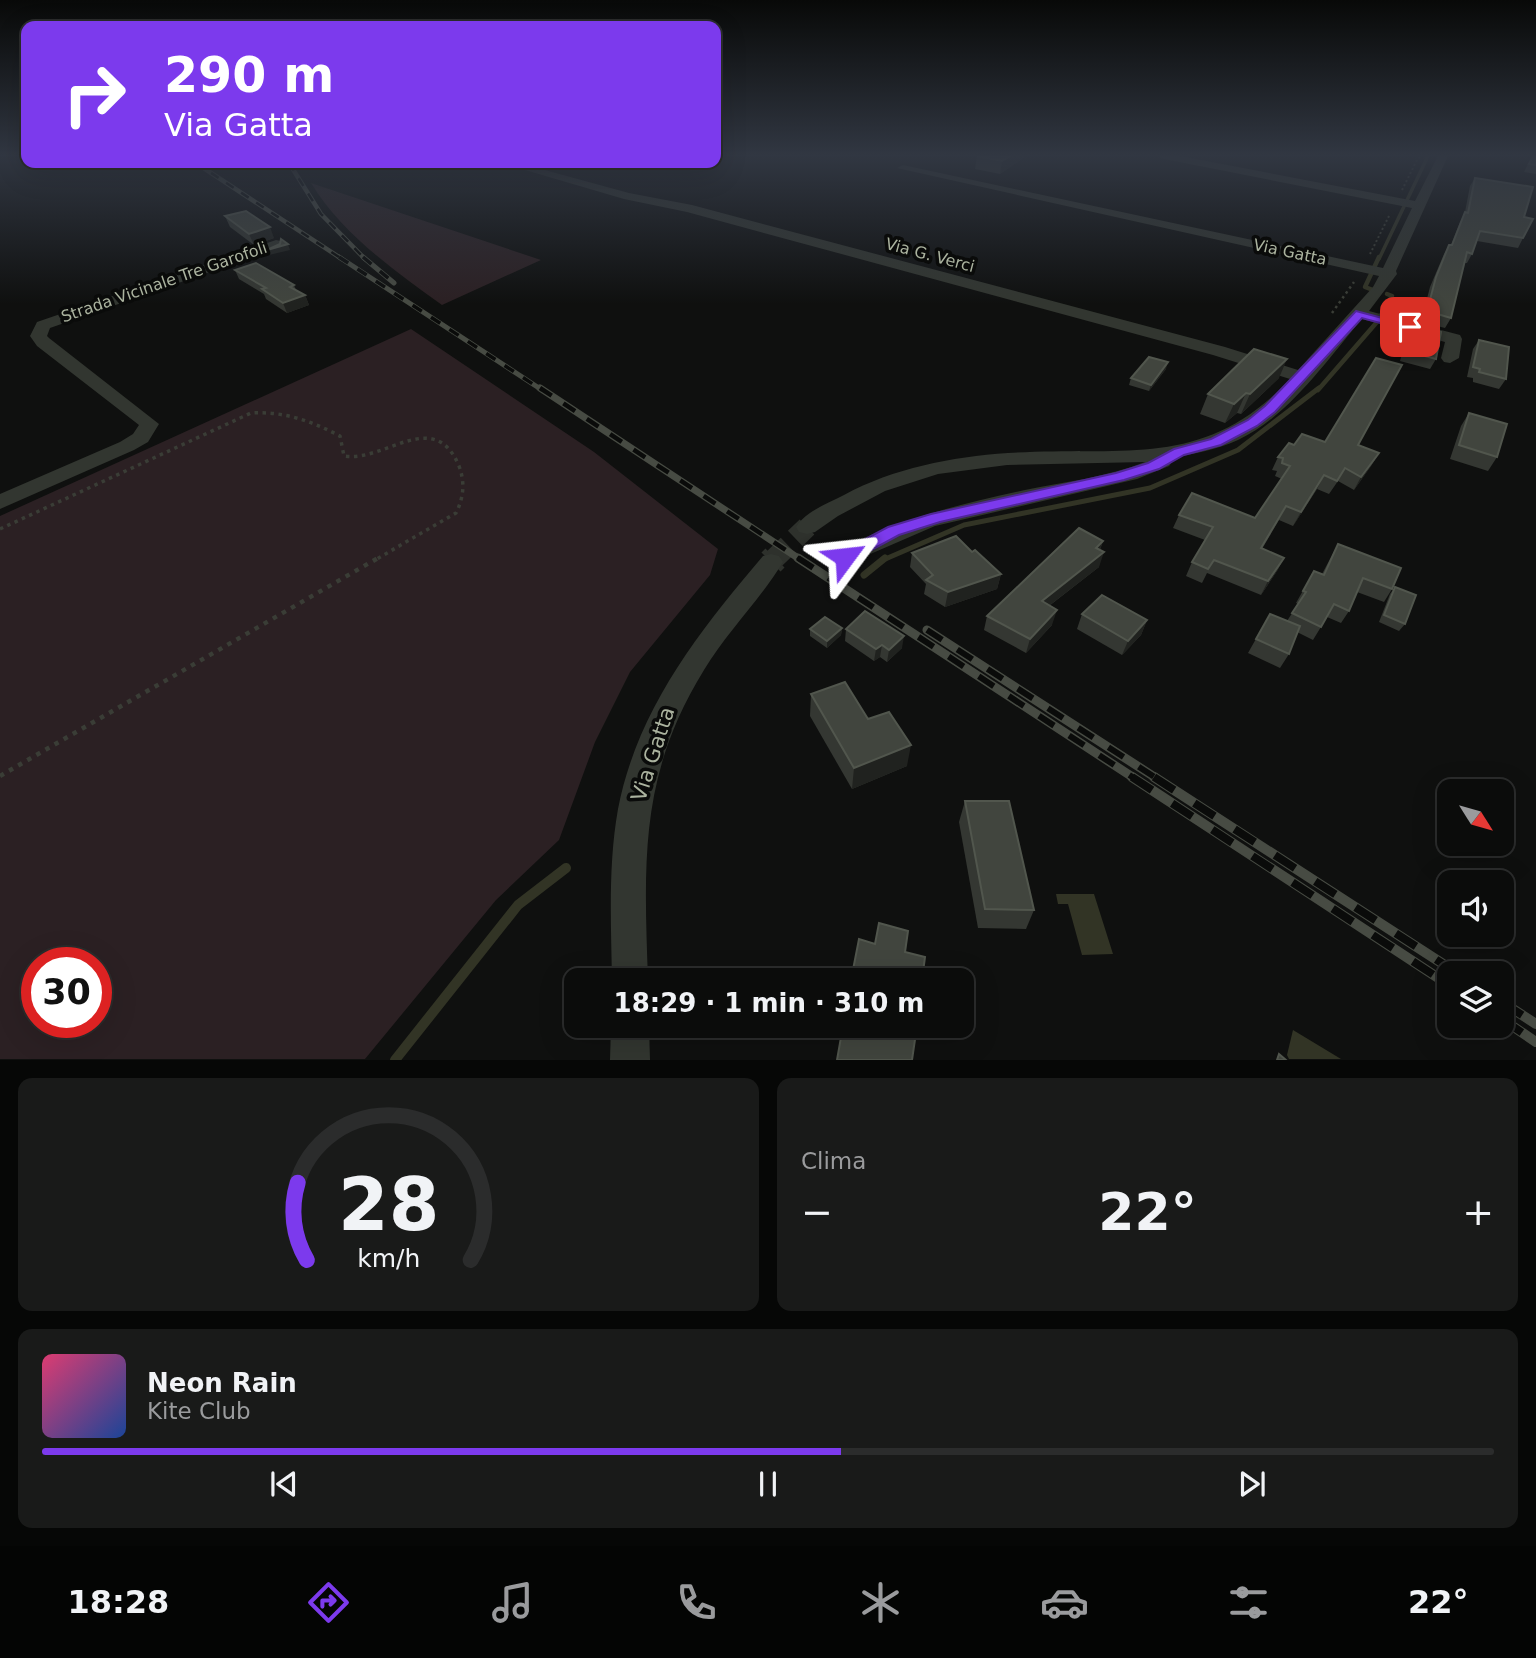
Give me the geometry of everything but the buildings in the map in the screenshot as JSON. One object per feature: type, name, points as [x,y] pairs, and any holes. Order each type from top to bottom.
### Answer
[{"type":"street","name":"Via G. Verci","points":[[669,205],[1166,337],[1302,377]]},
{"type":"street","name":"Via Gatta","points":[[1077,205],[1376,270]]},
{"type":"street","points":[[807,527],[830,511],[877,486],[936,468],[1007,459],[1073,460],[1179,452],[1216,442],[1243,429],[1270,409],[1360,314],[1376,270],[1407,205]]},
{"type":"street","name":"Strada Vicinale Tre Garofoli","points":[[0,502],[127,446],[141,438],[149,424],[43,342],[38,336],[43,325],[55,318],[276,244]]},
{"type":"street","points":[[1360,314],[1454,339],[1450,358]]},
{"type":"street","points":[[845,557],[894,531],[937,517],[1091,483],[1154,466],[1179,452]]},
{"type":"street","points":[[1073,460],[1091,483]]},
{"type":"street","name":"Via Gatta","points":[[630,968],[629,851],[641,780],[656,733],[668,703],[701,648],[771,562]]},
{"type":"street","points":[[630,1038],[630,1059]]},
{"type":"path","points":[[1376,270],[1389,215]]},
{"type":"path","points":[[0,529],[251,413],[259,412],[289,413],[329,430],[340,436],[344,456],[348,458],[368,457],[398,443],[430,437],[457,460],[463,477],[464,500],[456,513],[0,776]]},
{"type":"shaded area","points":[[327,205],[378,205],[541,260],[442,305],[388,265],[338,219]]},
{"type":"shaded area","points":[[411,329],[594,452],[718,549],[710,575],[630,672],[595,742],[559,840],[496,900],[365,1059],[0,1059],[0,516]]},
{"type":"shaded area","points":[[1056,894],[1094,894],[1113,954],[1082,955],[1068,904],[1058,904]]},
{"type":"shaded area","points":[[1293,1030],[1341,1059],[1289,1059],[1287,1055]]},
{"type":"waterway","points":[[1379,259],[1404,205]]},
{"type":"waterway","points":[[1373,290],[1365,287],[1379,257]]},
{"type":"waterway","points":[[1380,317],[1392,296],[1387,294]]},
{"type":"waterway","points":[[1318,390],[1377,322]]},
{"type":"waterway","points":[[883,560],[964,525],[1150,488],[1238,450],[1319,388]]},
{"type":"waterway","points":[[864,575],[885,558]]},
{"type":"waterway","points":[[395,1060],[518,905],[566,868]]},
{"type":"tunnel","points":[[773,560],[807,527]]},
{"type":"railway","points":[[261,205],[342,259]]},
{"type":"railway","points":[[316,205],[363,257]]},
{"type":"railway","points":[[339,257],[542,390]]},
{"type":"railway","points":[[363,257],[394,283]]},
{"type":"railway","points":[[540,388],[801,560]]},
{"type":"railway","points":[[798,558],[1134,778]]},
{"type":"railway","points":[[927,630],[1156,778]]},
{"type":"railway","points":[[1132,777],[1437,977]]},
{"type":"railway","points":[[1154,777],[1438,961]]},
{"type":"railway","points":[[1514,1010],[1536,1024]]},
{"type":"railway","points":[[1514,1027],[1536,1042]]},
{"type":"route","points":[[845,557],[894,531],[937,517],[1119,477],[1154,466],[1179,452],[1216,442],[1253,423],[1270,409],[1360,314],[1410,327]]}]
